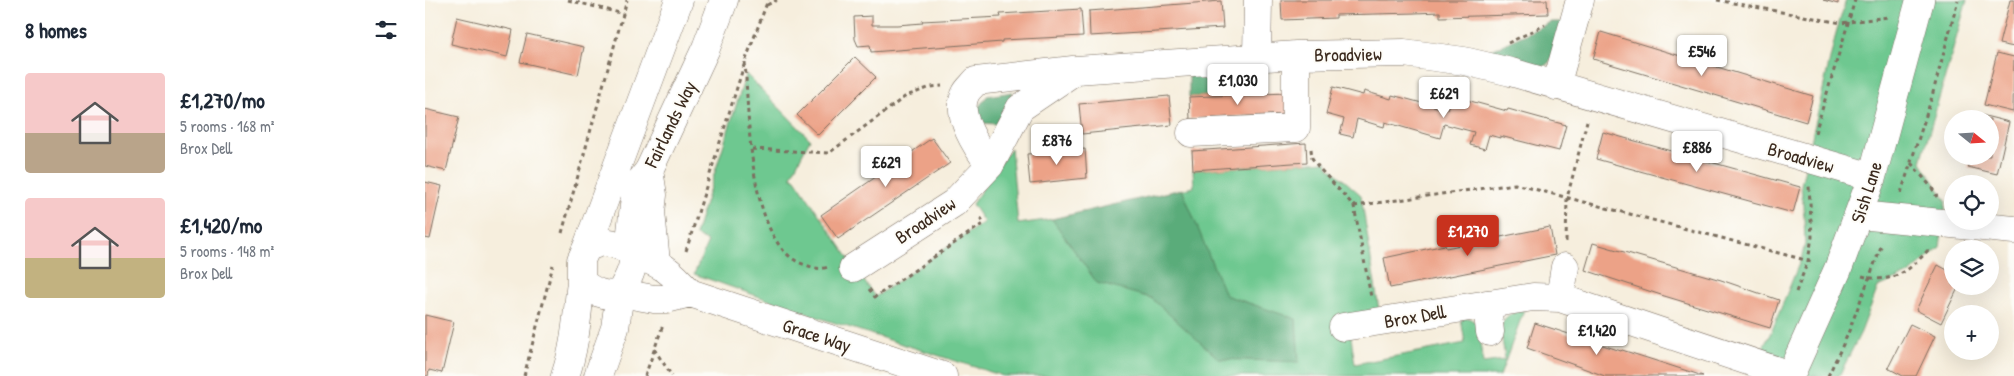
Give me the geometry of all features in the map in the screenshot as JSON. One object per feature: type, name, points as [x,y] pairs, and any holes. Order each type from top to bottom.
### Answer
[{"type":"street","name":"Fairlands Way","points":[[565,376],[575,340],[581,282],[581,260],[679,0]]},
{"type":"street","name":"Fairlands Way","points":[[598,376],[615,328],[620,293],[639,256],[636,187],[649,170],[705,48],[724,0]]},
{"type":"street","points":[[1257,58],[1258,0]]},
{"type":"street","points":[[1556,86],[1580,0]]},
{"type":"street","name":"Sish Lane","points":[[1790,376],[1839,269],[1859,215],[1872,177],[1918,6]]},
{"type":"street","name":"Broadview","points":[[990,165],[977,148],[963,118],[965,95],[976,81],[1075,70],[1296,55],[1403,53],[1464,61],[1511,72],[1872,177]]},
{"type":"street","points":[[1191,133],[1296,128],[1296,55]]},
{"type":"street","name":"Broadview","points":[[853,268],[954,202],[990,165],[1020,108],[1075,70]]},
{"type":"street","points":[[1859,215],[2014,230]]},
{"type":"street","points":[[587,247],[603,242],[620,245],[674,274],[690,293]]},
{"type":"street","points":[[1560,298],[1565,268]]},
{"type":"street","points":[[581,282],[593,291],[603,294],[613,295],[620,293]]},
{"type":"street","name":"Grace Way","points":[[620,293],[661,299],[690,293],[943,376]]},
{"type":"street","name":"Brox Dell","points":[[1343,327],[1533,297],[1560,298],[1790,376]]},
{"type":"street","points":[[1487,304],[1490,332]]},
{"type":"path","points":[[568,0],[623,14]]},
{"type":"path","points":[[561,237],[627,0]]},
{"type":"path","points":[[686,251],[745,62],[768,0]]},
{"type":"path","points":[[766,6],[777,0]]},
{"type":"path","points":[[1717,0],[1847,23],[1918,6]]},
{"type":"path","points":[[1808,261],[1812,237],[1807,158],[1855,0]]},
{"type":"path","points":[[745,62],[755,185],[765,220],[779,246],[796,263],[821,270],[847,258],[875,298],[984,223],[976,210]]},
{"type":"path","points":[[752,149],[829,153],[906,96],[931,87],[946,86]]},
{"type":"path","points":[[1565,268],[1567,198],[1593,97]]},
{"type":"path","points":[[1310,141],[1312,158],[1354,206],[1376,322]]},
{"type":"path","points":[[1354,206],[1515,184],[1869,278],[1893,277],[1913,267],[1930,248],[1938,223],[1940,202],[1932,188],[1911,163]]},
{"type":"path","points":[[524,376],[553,264]]},
{"type":"path","points":[[645,376],[663,323]]},
{"type":"path","points":[[653,348],[672,376]]},
{"type":"green space","points":[[1846,0],[1967,0],[1921,162],[1944,198],[1940,247],[1909,274],[1878,287],[1861,332],[1839,376],[1749,376],[1773,328],[1802,256],[1805,243],[1801,185],[1836,33]]},
{"type":"green space","points":[[1551,22],[1566,22],[1554,55],[1541,68],[1483,54]]},
{"type":"green space","points":[[1253,71],[1253,94],[1189,97],[1189,76]]},
{"type":"green space","points":[[746,74],[810,139],[791,176],[795,179],[875,297],[984,222],[972,204],[1011,148],[1018,224],[1053,219],[1194,187],[1193,170],[1326,161],[1329,167],[1361,195],[1379,310],[1351,337],[1355,364],[1465,343],[1461,319],[1469,318],[1475,322],[1478,328],[1483,363],[1505,360],[1501,335],[1503,322],[1514,313],[1524,310],[1500,376],[1003,376],[826,320],[694,274],[708,242],[695,235]]},
{"type":"green space","points":[[1013,92],[996,124],[980,123],[978,108],[987,96]]},
{"type":"green space","points":[[1182,189],[1225,295],[1296,319],[1299,362],[1219,359],[1151,298],[1097,283],[1052,219]]},
{"type":"building","points":[[1281,0],[1547,0],[1548,14],[1440,17],[1440,12],[1336,15],[1336,18],[1282,20]]},
{"type":"building","points":[[1823,0],[1838,0],[1838,4]]},
{"type":"building","points":[[2010,0],[2014,0],[2014,47],[1999,44]]},
{"type":"building","points":[[1221,1],[1223,28],[1090,36],[1089,11]]},
{"type":"building","points":[[1081,9],[1083,36],[1002,40],[1002,42],[871,52],[870,45],[858,46],[855,39],[854,17],[872,16],[872,25],[897,25],[923,23],[922,21],[1001,17],[1000,14]]},
{"type":"building","points":[[457,17],[513,30],[507,57],[451,44]]},
{"type":"building","points":[[1601,32],[1813,96],[1806,122],[1593,59]]},
{"type":"building","points":[[527,34],[584,47],[578,75],[520,62]]},
{"type":"building","points":[[1997,53],[2014,57],[2013,112],[1984,105]]},
{"type":"building","points":[[855,57],[876,77],[818,135],[797,115]]},
{"type":"building","points":[[1333,87],[1363,95],[1364,91],[1391,99],[1392,95],[1448,110],[1452,96],[1566,125],[1559,151],[1489,135],[1485,149],[1470,145],[1474,132],[1444,124],[1440,138],[1385,122],[1384,127],[1357,119],[1353,137],[1340,134],[1344,119],[1326,114]]},
{"type":"building","points":[[1287,93],[1288,114],[1190,119],[1189,97]]},
{"type":"building","points":[[1169,96],[1172,125],[1082,134],[1079,104]]},
{"type":"building","points":[[425,109],[459,117],[446,171],[425,166]]},
{"type":"building","points":[[1999,120],[2009,122],[1997,174],[1968,167],[1969,165],[1999,165]]},
{"type":"building","points":[[1603,132],[1800,187],[1793,213],[1596,159]]},
{"type":"building","points":[[932,138],[950,163],[838,239],[821,215]]},
{"type":"building","points":[[1306,143],[1307,162],[1193,170],[1192,151]]},
{"type":"building","points":[[1085,149],[1087,178],[1030,184],[1027,154]]},
{"type":"building","points":[[425,182],[442,186],[430,239],[425,238]]},
{"type":"building","points":[[1550,227],[1555,255],[1390,288],[1384,258],[1445,245],[1446,248]]},
{"type":"building","points":[[1593,243],[1721,280],[1779,300],[1770,328],[1585,270]]},
{"type":"building","points":[[1938,265],[1944,268],[1944,295],[1955,295],[1950,305],[1944,305],[1944,317],[1941,323],[1916,310]]},
{"type":"building","points":[[425,315],[454,322],[442,373],[429,370],[428,376],[425,376]]},
{"type":"building","points":[[1535,323],[1703,376],[1605,376],[1527,348]]},
{"type":"building","points":[[1910,324],[1935,336],[1916,376],[1903,376],[1888,368]]}]
